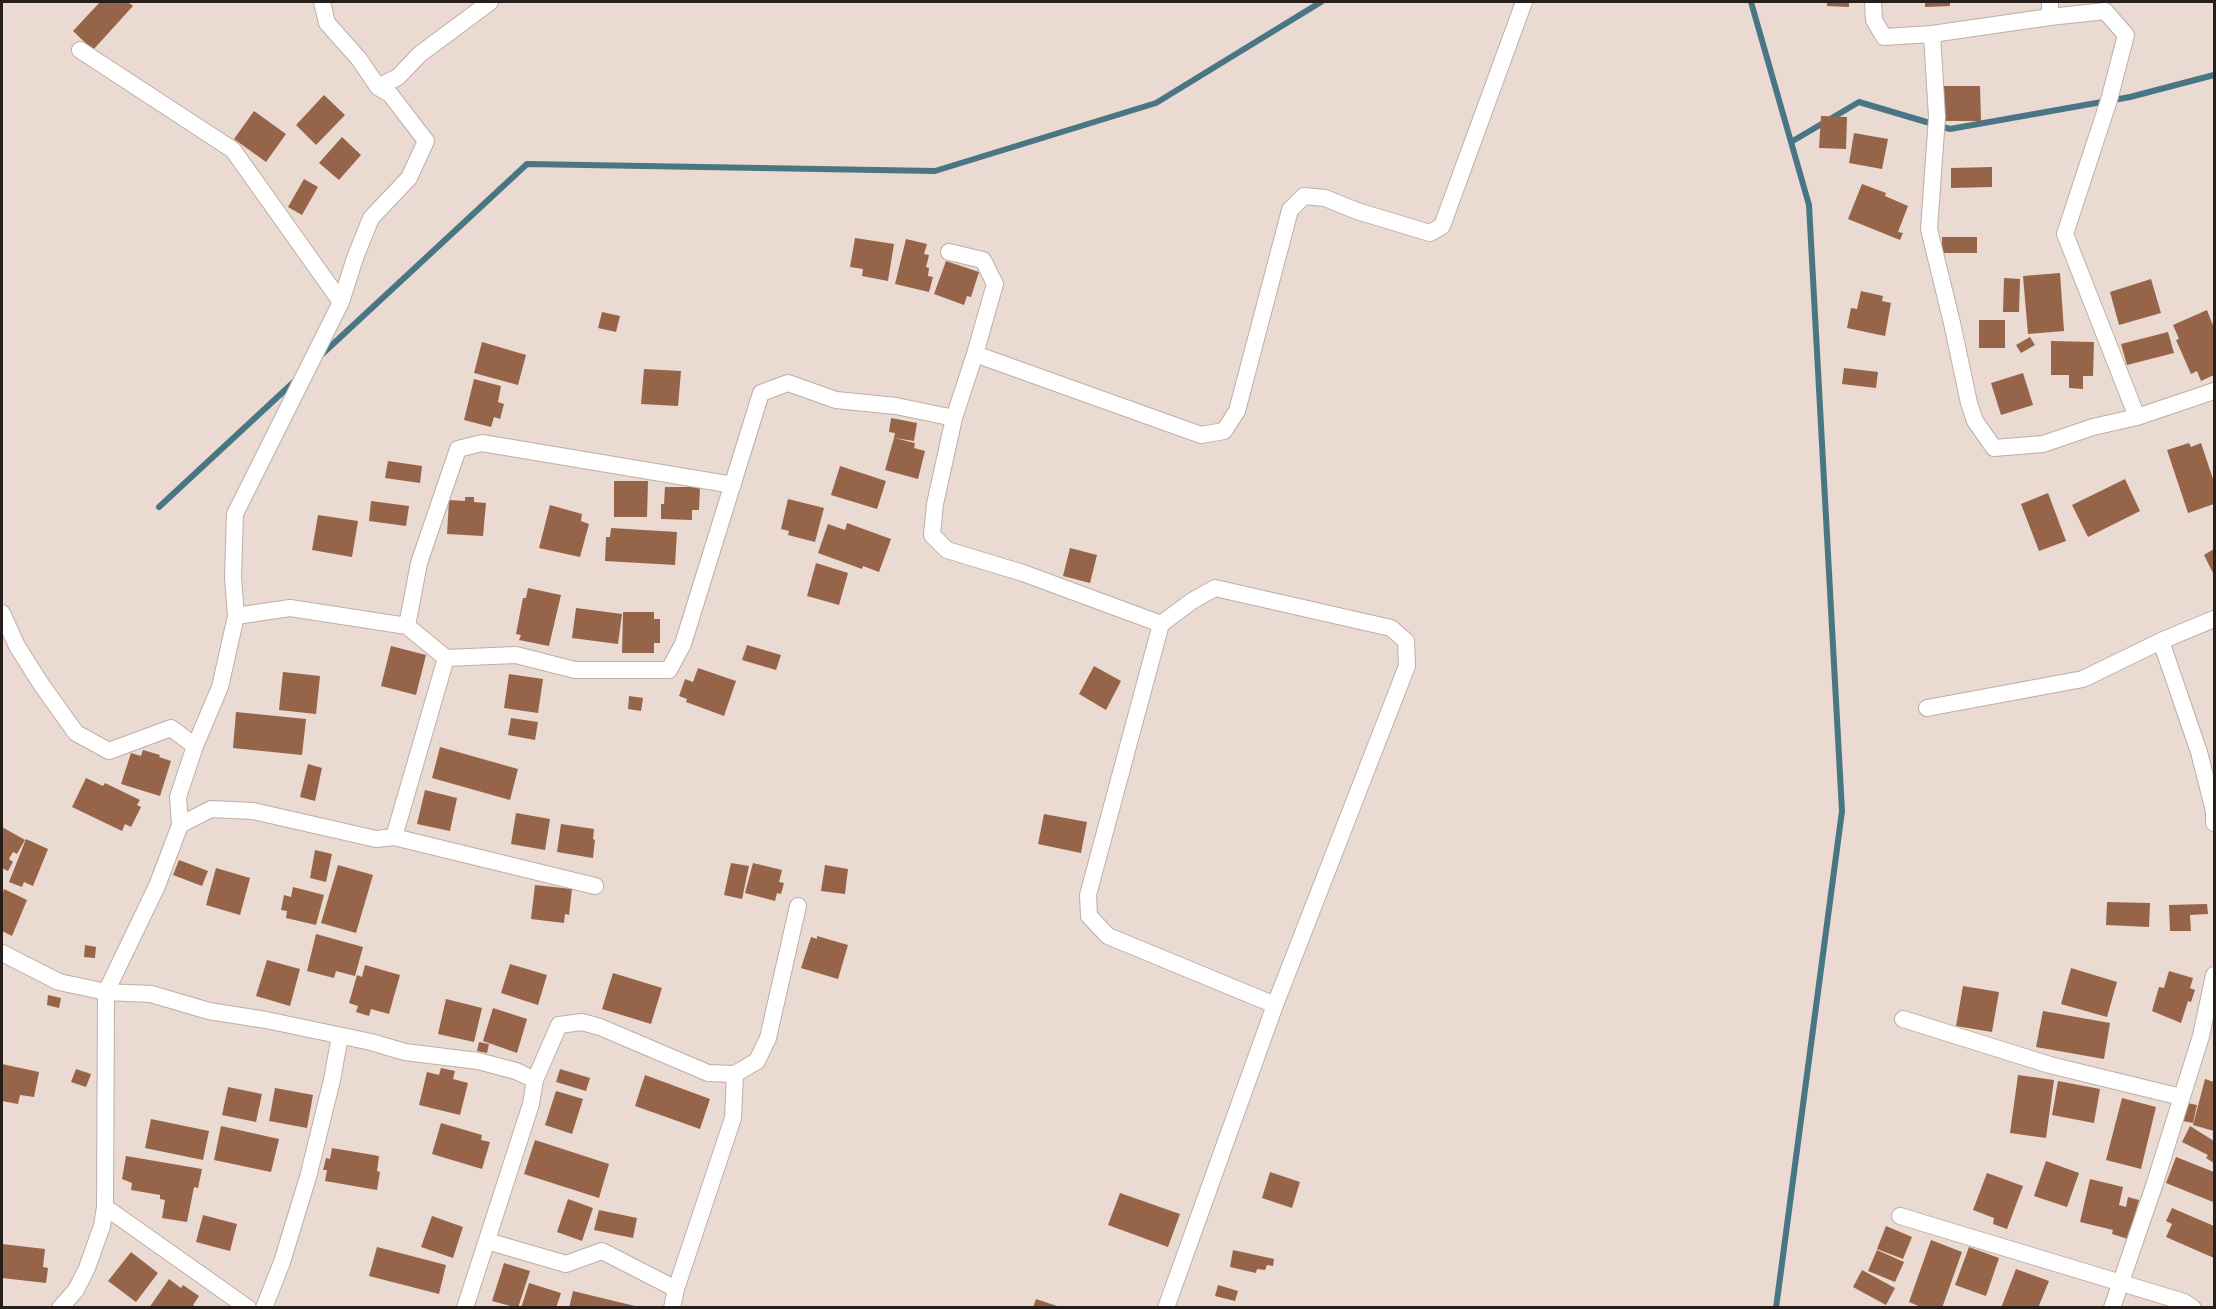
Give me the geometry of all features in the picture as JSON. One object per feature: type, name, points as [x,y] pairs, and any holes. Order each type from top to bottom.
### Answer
[{"type":"street","points":[[60,1308],[76,1290],[87,1268],[102,1226],[105,1207],[106,992],[157,886],[180,825],[178,797],[195,746],[220,687],[236,616],[233,577],[235,513],[341,302],[371,218],[409,178],[426,141],[390,94],[378,87],[359,59],[327,23],[322,2]]},
{"type":"street","points":[[378,87],[398,76],[420,54],[490,2]]},
{"type":"street","points":[[975,354],[1201,435],[1224,431],[1237,411],[1290,210],[1304,196],[1324,198],[1357,211],[1430,232],[1442,226],[1524,2]]},
{"type":"street","points":[[1874,2],[1874,20],[1884,37],[1932,34],[2050,9],[2104,10],[2126,35],[2109,100],[2065,234],[2137,417]]},
{"type":"street","points":[[1932,34],[1937,117],[1929,229],[1969,403],[1975,421],[1994,448],[2043,444],[2093,427],[2137,417],[2214,390]]},
{"type":"street","points":[[80,50],[233,150],[341,302]]},
{"type":"street","points":[[949,252],[983,260],[995,284],[954,418],[935,504],[932,535],[947,550],[1023,573],[1161,624]]},
{"type":"street","points":[[236,616],[290,608],[407,626],[446,658],[516,655],[575,670],[669,670],[683,644],[761,393],[788,383],[836,400],[896,406],[954,418]]},
{"type":"street","points":[[407,626],[419,563],[458,448],[482,442],[733,485]]},
{"type":"street","points":[[1166,1308],[1275,1005],[1407,666],[1406,641],[1391,628],[1215,588],[1192,601],[1161,624],[1088,895],[1089,916],[1108,936],[1275,1005]]},
{"type":"street","points":[[2,613],[17,646],[76,733],[110,751],[171,728],[195,746]]},
{"type":"street","points":[[1926,708],[2082,679],[2160,641],[2214,619]]},
{"type":"street","points":[[2160,641],[2199,752],[2214,812],[2214,823]]},
{"type":"street","points":[[394,837],[446,658]]},
{"type":"street","points":[[180,825],[211,809],[253,811],[376,839],[394,837],[595,886]]},
{"type":"street","points":[[465,1308],[531,1104],[535,1080],[559,1025],[582,1022],[600,1027],[708,1073],[735,1074],[757,1061],[768,1038],[798,906]]},
{"type":"street","points":[[2,953],[59,982],[106,992],[151,994],[210,1011],[266,1020],[405,1052],[478,1061],[516,1071],[535,1080]]},
{"type":"street","points":[[2112,1308],[2154,1186],[2181,1097],[2208,1041],[2214,975]]},
{"type":"street","points":[[1903,1019],[2050,1065],[2181,1097]]},
{"type":"street","points":[[264,1308],[282,1262],[308,1177],[332,1080],[340,1036]]},
{"type":"street","points":[[672,1308],[676,1289],[733,1118],[735,1074]]},
{"type":"street","points":[[105,1207],[248,1308]]},
{"type":"street","points":[[1900,1216],[2184,1302],[2193,1308]]},
{"type":"street","points":[[487,1241],[566,1263],[602,1251],[676,1289]]},
{"type":"building","points":[[100,2],[128,2],[133,6],[93,50],[73,31]]},
{"type":"building","points":[[1827,2],[1849,2],[1849,7],[1827,6]]},
{"type":"building","points":[[1925,2],[1950,2],[1950,6],[1925,7]]},
{"type":"building","points":[[1942,86],[1980,86],[1981,121],[1942,121]]},
{"type":"building","points":[[324,95],[345,115],[316,145],[296,125]]},
{"type":"building","points":[[254,111],[286,134],[266,162],[234,139]]},
{"type":"building","points":[[1821,116],[1847,117],[1846,149],[1819,148]]},
{"type":"building","points":[[1854,133],[1888,139],[1882,169],[1849,163]]},
{"type":"building","points":[[342,137],[361,155],[339,180],[319,163]]},
{"type":"building","points":[[1992,167],[1992,187],[1951,188],[1951,168]]},
{"type":"building","points":[[304,179],[318,187],[302,215],[288,207]]},
{"type":"building","points":[[1862,184],[1886,193],[1885,196],[1908,206],[1898,232],[1903,233],[1900,240],[1848,219]]},
{"type":"building","points":[[1942,237],[1977,237],[1977,253],[1942,253]]},
{"type":"building","points":[[855,238],[894,244],[888,281],[862,276],[863,269],[850,267]]},
{"type":"building","points":[[906,239],[927,244],[924,254],[929,255],[926,267],[929,268],[928,276],[933,277],[929,292],[895,284]]},
{"type":"building","points":[[946,261],[979,272],[971,297],[967,296],[964,305],[934,294]]},
{"type":"building","points":[[2060,273],[2064,331],[2028,334],[2023,276]]},
{"type":"building","points":[[2004,278],[2020,279],[2019,312],[2003,312]]},
{"type":"building","points":[[2151,279],[2161,313],[2119,325],[2110,292]]},
{"type":"building","points":[[1861,291],[1883,296],[1882,301],[1891,303],[1885,336],[1847,328],[1851,308],[1857,309]]},
{"type":"building","points":[[2207,310],[2214,328],[2214,375],[2201,381],[2197,371],[2191,374],[2176,340],[2179,339],[2173,325]]},
{"type":"building","points":[[602,312],[620,316],[616,332],[598,328]]},
{"type":"building","points":[[1979,320],[2005,320],[2005,348],[1979,348]]},
{"type":"building","points":[[2168,332],[2174,353],[2127,365],[2121,344]]},
{"type":"building","points":[[2030,337],[2035,345],[2021,353],[2016,345]]},
{"type":"building","points":[[2051,341],[2094,342],[2093,376],[2083,376],[2083,389],[2069,388],[2069,375],[2051,375]]},
{"type":"building","points":[[482,342],[526,355],[518,385],[474,373]]},
{"type":"building","points":[[1844,368],[1878,372],[1876,388],[1842,384]]},
{"type":"building","points":[[644,369],[681,371],[678,406],[641,404]]},
{"type":"building","points":[[2023,373],[2033,405],[2001,415],[1991,383]]},
{"type":"building","points":[[474,379],[501,386],[498,402],[504,404],[500,419],[494,417],[491,427],[464,420]]},
{"type":"building","points":[[891,418],[917,423],[914,441],[894,438],[895,433],[889,432]]},
{"type":"building","points":[[894,438],[915,443],[914,448],[925,451],[918,479],[885,470]]},
{"type":"building","points":[[2189,443],[2191,447],[2201,443],[2214,482],[2214,504],[2188,513],[2167,450]]},
{"type":"building","points":[[388,461],[422,466],[420,483],[385,478]]},
{"type":"building","points":[[840,466],[886,481],[877,509],[831,495]]},
{"type":"building","points":[[2125,479],[2140,511],[2088,537],[2072,505]]},
{"type":"building","points":[[614,481],[648,481],[647,517],[614,517]]},
{"type":"building","points":[[665,487],[700,487],[699,510],[692,510],[692,520],[661,519],[661,504],[664,504]]},
{"type":"building","points":[[2048,493],[2066,541],[2039,551],[2021,504]]},
{"type":"building","points":[[465,497],[474,497],[474,502],[486,503],[483,536],[447,534],[449,500],[465,501]]},
{"type":"building","points":[[788,499],[824,508],[815,542],[788,535],[789,531],[781,529]]},
{"type":"building","points":[[371,501],[409,506],[406,526],[369,521]]},
{"type":"building","points":[[550,505],[582,514],[581,521],[589,524],[580,557],[539,548]]},
{"type":"building","points":[[318,515],[358,521],[352,557],[312,550]]},
{"type":"building","points":[[847,523],[891,539],[879,572],[863,566],[862,569],[818,553],[828,524],[845,530]]},
{"type":"building","points":[[611,528],[677,532],[675,565],[605,561],[606,537],[610,537]]},
{"type":"building","points":[[1070,548],[1097,555],[1090,583],[1063,576]]},
{"type":"building","points":[[2214,549],[2214,575],[2204,555]]},
{"type":"building","points":[[816,563],[848,573],[839,605],[807,596]]},
{"type":"building","points":[[528,588],[561,595],[549,646],[519,640],[521,635],[516,634],[523,598],[526,598]]},
{"type":"building","points":[[576,608],[622,614],[618,644],[572,638]]},
{"type":"building","points":[[623,612],[654,612],[654,619],[660,619],[660,643],[654,643],[654,653],[622,653]]},
{"type":"building","points":[[747,645],[781,655],[776,670],[742,660]]},
{"type":"building","points":[[391,646],[426,655],[416,695],[381,686]]},
{"type":"building","points":[[1094,666],[1121,681],[1106,710],[1079,694]]},
{"type":"building","points":[[698,668],[736,681],[724,716],[686,702],[687,699],[679,696],[685,679],[693,682]]},
{"type":"building","points":[[283,672],[320,676],[316,714],[279,710]]},
{"type":"building","points":[[509,674],[543,679],[538,713],[504,708]]},
{"type":"building","points":[[629,696],[643,698],[641,711],[628,709]]},
{"type":"building","points":[[236,712],[306,719],[302,755],[233,748]]},
{"type":"building","points":[[511,718],[538,722],[535,740],[508,735]]},
{"type":"building","points":[[440,747],[518,769],[510,800],[432,778]]},
{"type":"building","points":[[143,750],[171,761],[160,796],[121,784],[131,753],[141,756]]},
{"type":"building","points":[[308,764],[322,768],[315,801],[300,797]]},
{"type":"building","points":[[86,778],[103,786],[105,783],[140,800],[137,805],[141,807],[131,827],[125,824],[122,831],[72,807]]},
{"type":"building","points":[[425,790],[457,798],[450,831],[417,824]]},
{"type":"building","points":[[516,813],[550,819],[545,850],[511,844]]},
{"type":"building","points":[[1044,814],[1087,822],[1081,853],[1038,844]]},
{"type":"building","points":[[561,824],[594,829],[593,858],[557,852]]},
{"type":"building","points":[[2,827],[25,840],[17,854],[13,852],[9,859],[13,862],[8,871],[2,868]]},
{"type":"building","points":[[26,839],[48,849],[33,886],[24,882],[22,887],[9,882]]},
{"type":"building","points":[[315,850],[332,854],[326,882],[310,878]]},
{"type":"building","points":[[179,860],[208,871],[202,886],[173,875]]},
{"type":"building","points":[[731,863],[749,866],[742,899],[724,895]]},
{"type":"building","points":[[753,863],[782,870],[779,882],[784,883],[781,894],[777,893],[775,901],[745,893]]},
{"type":"building","points":[[338,865],[373,875],[356,933],[321,923]]},
{"type":"building","points":[[825,865],[848,869],[845,894],[821,891]]},
{"type":"building","points":[[216,868],[250,878],[240,915],[206,905]]},
{"type":"building","points":[[535,885],[572,889],[569,915],[565,914],[564,923],[531,919]]},
{"type":"building","points":[[293,887],[324,895],[316,925],[286,918],[287,911],[281,910],[284,895],[291,897]]},
{"type":"building","points":[[4,889],[27,900],[12,936],[2,931]]},
{"type":"building","points":[[2107,902],[2150,903],[2149,927],[2106,925]]},
{"type":"building","points":[[2207,904],[2208,914],[2190,915],[2191,931],[2170,931],[2169,905]]},
{"type":"building","points":[[316,934],[363,947],[355,976],[336,971],[334,978],[307,971]]},
{"type":"building","points":[[817,936],[848,945],[838,979],[801,968],[811,937],[817,939]]},
{"type":"building","points":[[85,945],[96,947],[95,958],[84,957]]},
{"type":"building","points":[[267,960],[300,969],[290,1006],[256,996]]},
{"type":"building","points":[[510,964],[547,975],[538,1005],[501,993]]},
{"type":"building","points":[[365,965],[400,975],[389,1014],[371,1009],[369,1016],[356,1012],[358,1006],[349,1003],[357,975],[362,977]]},
{"type":"building","points":[[2071,968],[2117,982],[2107,1017],[2061,1004]]},
{"type":"building","points":[[2169,971],[2193,978],[2190,988],[2195,990],[2191,1002],[2188,1001],[2181,1023],[2152,1011],[2159,987],[2164,988]]},
{"type":"building","points":[[613,973],[662,988],[651,1024],[602,1009]]},
{"type":"building","points":[[1963,986],[1999,992],[1992,1032],[1956,1026]]},
{"type":"building","points":[[48,995],[61,998],[59,1008],[47,1005]]},
{"type":"building","points":[[446,999],[482,1008],[474,1042],[438,1034]]},
{"type":"building","points":[[493,1008],[527,1019],[517,1053],[483,1041]]},
{"type":"building","points":[[2043,1011],[2110,1023],[2104,1059],[2036,1047]]},
{"type":"building","points":[[479,1042],[489,1044],[487,1053],[477,1051]]},
{"type":"building","points":[[2,1064],[39,1072],[34,1097],[20,1095],[18,1104],[2,1101]]},
{"type":"building","points":[[441,1068],[455,1071],[453,1079],[468,1083],[460,1115],[419,1105],[427,1072],[439,1075]]},
{"type":"building","points":[[76,1069],[91,1074],[86,1087],[71,1082]]},
{"type":"building","points":[[560,1069],[590,1078],[586,1091],[556,1082]]},
{"type":"building","points":[[645,1075],[710,1099],[700,1129],[635,1106]]},
{"type":"building","points":[[2018,1075],[2054,1080],[2046,1138],[2010,1133]]},
{"type":"building","points":[[2205,1079],[2214,1082],[2214,1131],[2193,1125]]},
{"type":"building","points":[[2058,1081],[2100,1089],[2094,1123],[2052,1115]]},
{"type":"building","points":[[228,1087],[262,1094],[256,1122],[222,1115]]},
{"type":"building","points":[[275,1088],[313,1095],[307,1128],[269,1121]]},
{"type":"building","points":[[556,1091],[583,1099],[572,1134],[545,1125]]},
{"type":"building","points":[[2122,1098],[2156,1107],[2141,1169],[2106,1160]]},
{"type":"building","points":[[2187,1103],[2197,1105],[2193,1123],[2183,1121]]},
{"type":"building","points":[[151,1119],[209,1131],[203,1160],[145,1148]]},
{"type":"building","points":[[441,1123],[482,1135],[481,1140],[490,1142],[482,1169],[432,1154]]},
{"type":"building","points":[[221,1126],[279,1139],[271,1172],[214,1160]]},
{"type":"building","points":[[2190,1126],[2214,1141],[2214,1163],[2206,1158],[2208,1155],[2182,1142]]},
{"type":"building","points":[[535,1140],[609,1164],[599,1198],[524,1174]]},
{"type":"building","points":[[332,1148],[379,1156],[377,1171],[380,1172],[377,1190],[325,1181],[327,1170],[323,1170],[326,1158],[330,1159]]},
{"type":"building","points":[[126,1156],[202,1169],[198,1188],[194,1187],[187,1222],[162,1218],[165,1200],[160,1199],[160,1195],[131,1190],[132,1183],[122,1179]]},
{"type":"building","points":[[2176,1157],[2214,1172],[2213,1202],[2166,1183]]},
{"type":"building","points":[[2046,1161],[2079,1173],[2067,1207],[2034,1196]]},
{"type":"building","points":[[1270,1172],[1300,1182],[1292,1208],[1262,1198]]},
{"type":"building","points":[[1987,1173],[2023,1186],[2007,1229],[1993,1224],[1994,1218],[1973,1210]]},
{"type":"building","points":[[2090,1179],[2123,1187],[2119,1205],[2126,1207],[2128,1197],[2139,1200],[2128,1239],[2112,1234],[2113,1230],[2080,1222]]},
{"type":"building","points":[[1120,1193],[1180,1214],[1168,1247],[1108,1225]]},
{"type":"building","points":[[568,1199],[593,1208],[582,1241],[557,1232]]},
{"type":"building","points":[[2172,1208],[2214,1226],[2214,1258],[2166,1237],[2172,1224],[2166,1221]]},
{"type":"building","points":[[599,1210],[637,1218],[633,1238],[594,1230]]},
{"type":"building","points":[[203,1215],[237,1224],[230,1251],[196,1242]]},
{"type":"building","points":[[432,1216],[463,1227],[453,1258],[421,1247]]},
{"type":"building","points":[[1886,1226],[1912,1237],[1903,1259],[1877,1249]]},
{"type":"building","points":[[1931,1240],[1962,1252],[1942,1308],[1923,1308],[1909,1302]]},
{"type":"building","points":[[2,1244],[45,1249],[43,1267],[48,1268],[46,1283],[2,1278]]},
{"type":"building","points":[[377,1247],[446,1265],[439,1294],[369,1276]]},
{"type":"building","points":[[1969,1247],[1999,1258],[1986,1296],[1955,1285]]},
{"type":"building","points":[[1233,1250],[1274,1259],[1273,1266],[1267,1265],[1265,1270],[1257,1269],[1256,1273],[1230,1267]]},
{"type":"building","points":[[1877,1250],[1904,1262],[1895,1282],[1868,1271]]},
{"type":"building","points":[[131,1252],[158,1273],[136,1302],[108,1281]]},
{"type":"building","points":[[504,1263],[530,1271],[518,1308],[492,1301]]},
{"type":"building","points":[[2016,1269],[2049,1281],[2038,1308],[2001,1308]]},
{"type":"building","points":[[1862,1270],[1895,1288],[1886,1305],[1853,1287]]},
{"type":"building","points":[[169,1279],[181,1288],[183,1285],[199,1296],[193,1305],[197,1308],[149,1308]]},
{"type":"building","points":[[529,1283],[561,1293],[556,1308],[521,1308]]},
{"type":"building","points":[[1218,1285],[1238,1291],[1235,1301],[1215,1296]]},
{"type":"building","points":[[573,1291],[639,1307],[639,1308],[569,1308]]},
{"type":"building","points":[[1036,1299],[1060,1307],[1060,1308],[1033,1308]]},
{"type":"waterway","points":[[319,357],[527,164],[935,171],[1156,103],[1321,2]]},
{"type":"waterway","points":[[1751,2],[1809,205],[1842,811],[1776,1308]]},
{"type":"waterway","points":[[1791,142],[1859,102],[1950,129],[2130,97],[2214,75]]},
{"type":"waterway","points":[[159,507],[297,379]]}]
